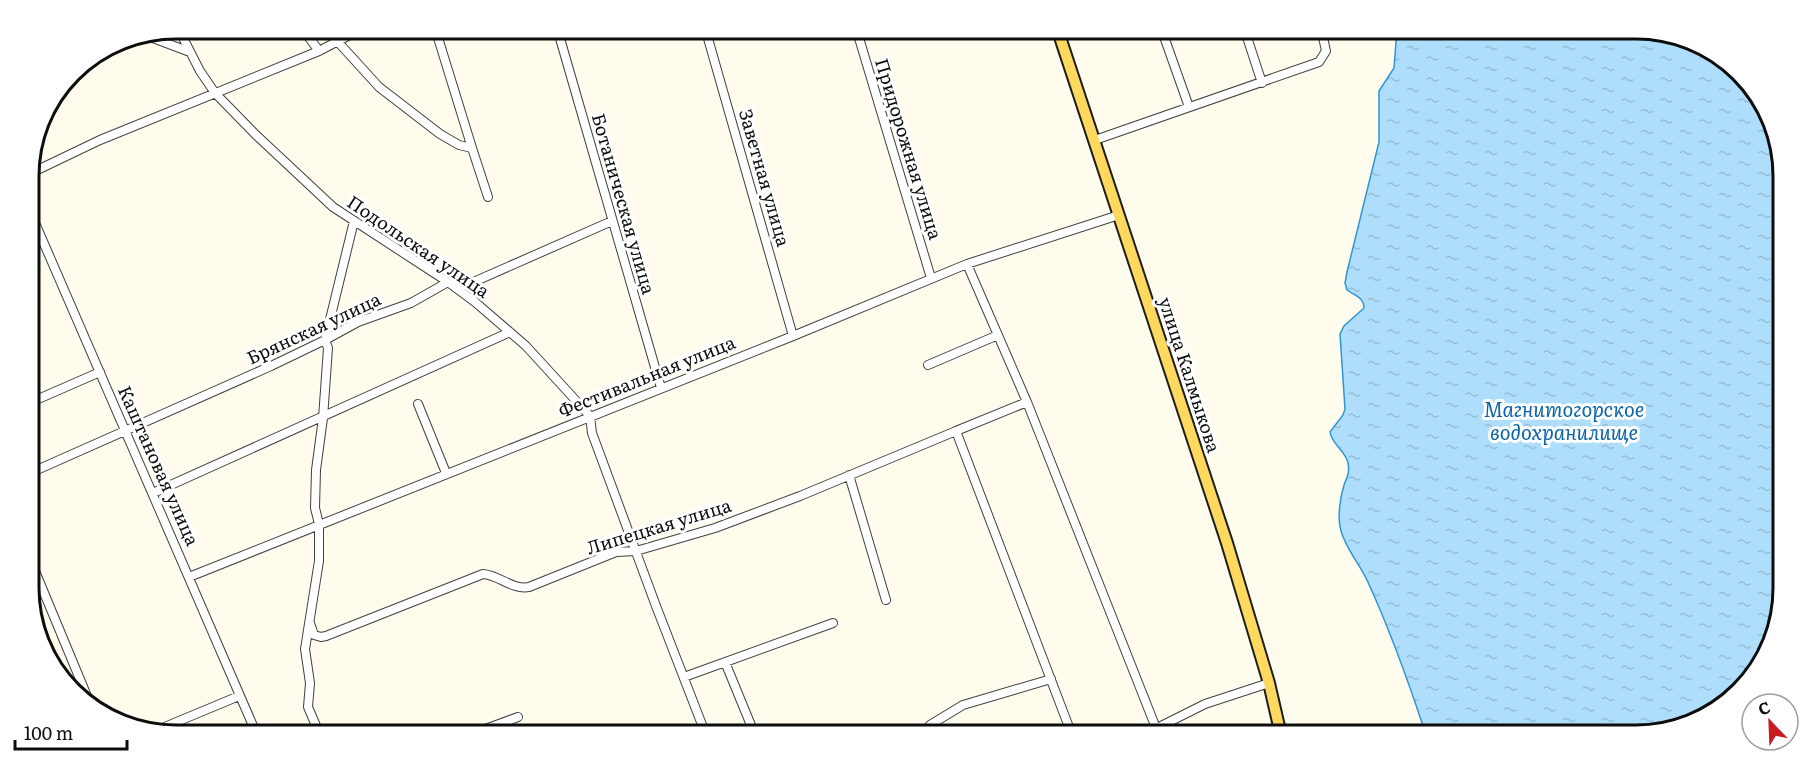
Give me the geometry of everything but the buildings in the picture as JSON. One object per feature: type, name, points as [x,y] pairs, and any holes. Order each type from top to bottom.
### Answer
[{"type":"main road","name":"улица Калмыкова","points":[[1061,39],[1227,543],[1269,683],[1279,725]]},
{"type":"street","name":"Подольская улица","points":[[184,39],[215,93],[309,186],[354,221],[476,302],[526,346],[590,416],[592,432],[702,725]]},
{"type":"street","points":[[310,39],[319,51]]},
{"type":"street","points":[[39,169],[100,140],[343,39]]},
{"type":"street","points":[[438,39],[488,197]]},
{"type":"street","name":"Ботаническая улица","points":[[560,39],[661,388]]},
{"type":"street","name":"Заветная улица","points":[[708,39],[793,336]]},
{"type":"street","name":"Придорожная улица","points":[[859,39],[931,278]]},
{"type":"street","points":[[1165,39],[1189,108]]},
{"type":"street","points":[[1248,39],[1262,83]]},
{"type":"street","points":[[1095,140],[1319,62],[1326,51],[1323,39]]},
{"type":"street","points":[[159,40],[190,52]]},
{"type":"street","points":[[338,42],[379,87],[440,134],[459,145],[472,148]]},
{"type":"street","name":"Фестивальная улица","points":[[189,577],[793,336],[931,278],[1119,214]]},
{"type":"street","points":[[315,725],[308,707],[310,683],[305,649],[319,561],[319,524],[315,508],[315,479],[323,418],[328,348],[325,340],[354,221]]},
{"type":"street","name":"Брянская улица","points":[[39,469],[325,340],[358,322],[411,303],[448,282],[458,286],[469,284],[612,221]]},
{"type":"street","name":"Каштановая улица","points":[[39,232],[252,725]]},
{"type":"street","points":[[967,264],[1027,402],[1155,725]]},
{"type":"street","points":[[153,493],[510,332]]},
{"type":"street","points":[[928,365],[998,335]]},
{"type":"street","points":[[39,399],[100,372]]},
{"type":"street","name":"Липецкая улица","points":[[310,622],[314,635],[321,637],[483,574],[523,588],[616,552],[636,551],[715,528],[1027,402]]},
{"type":"street","points":[[418,404],[446,473]]},
{"type":"street","points":[[956,431],[1068,725]]},
{"type":"street","points":[[849,475],[886,600]]},
{"type":"street","points":[[39,581],[84,689]]},
{"type":"street","points":[[684,677],[833,623]]},
{"type":"street","points":[[725,662],[751,725]]},
{"type":"street","points":[[930,725],[963,705],[1051,679]]},
{"type":"street","points":[[1162,725],[1205,704],[1269,683]]},
{"type":"street","points":[[170,725],[239,696]]},
{"type":"street","points":[[496,725],[518,717]]},
{"type":"water","name":"Магнитогорское водохранилище","points":[[1396,39],[1645,39],[1680,46],[1719,67],[1745,93],[1763,124],[1772,158],[1773,176],[1773,597],[1766,632],[1750,664],[1733,685],[1719,697],[1688,715],[1645,725],[1423,725],[1384,618],[1341,531],[1340,508],[1349,466],[1345,455],[1333,441],[1330,432],[1345,409],[1340,334],[1344,326],[1364,308],[1360,299],[1347,290],[1345,283],[1379,142],[1379,91],[1394,68]]}]
